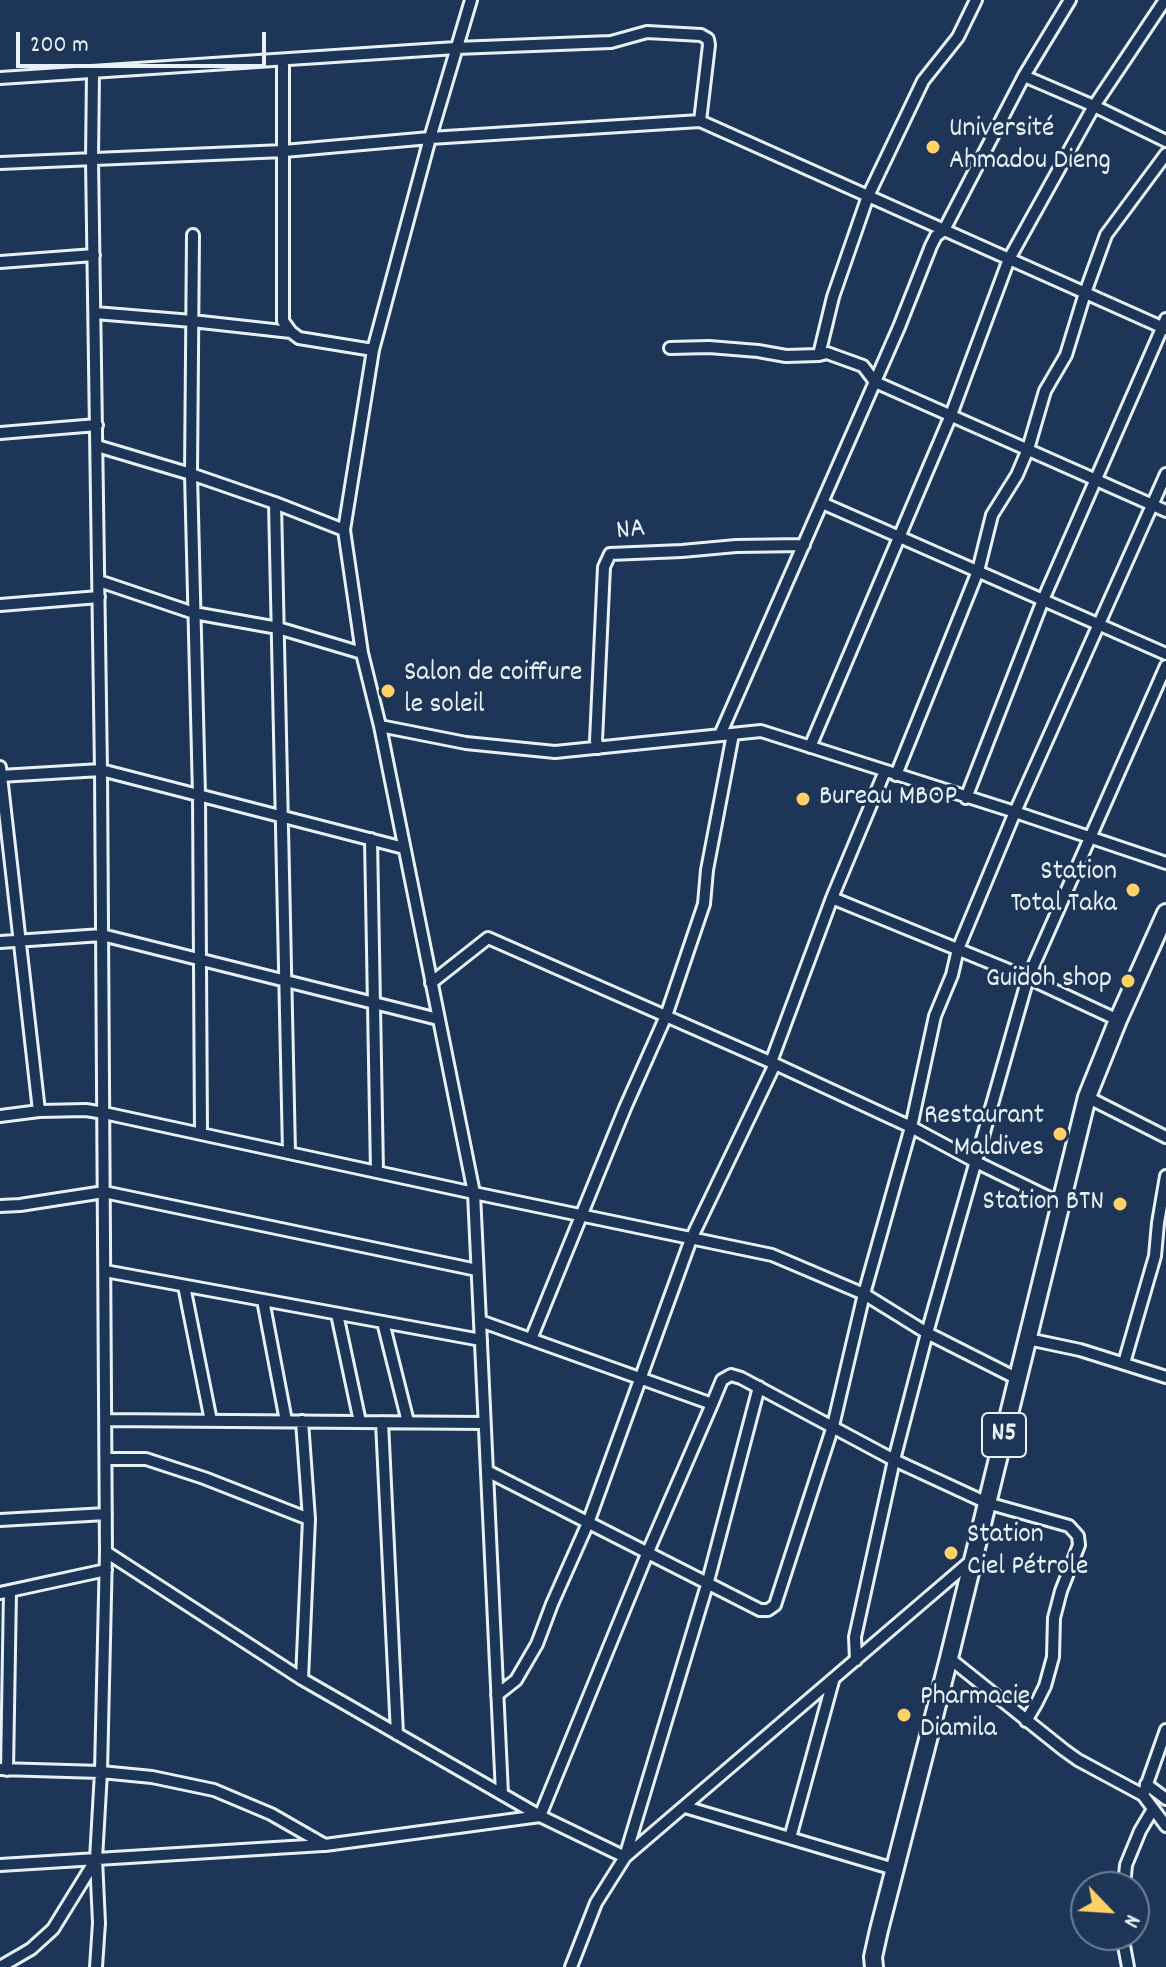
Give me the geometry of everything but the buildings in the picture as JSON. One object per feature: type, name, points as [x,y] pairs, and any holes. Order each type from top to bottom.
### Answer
[{"type":"highway","name":"N5","points":[[874,1967],[879,1930],[1087,1097],[1166,913]]},
{"type":"street","points":[[471,0],[373,350],[344,530],[362,653],[380,726],[474,1193],[502,1794]]},
{"type":"street","points":[[819,355],[833,297],[868,196],[923,81],[958,37],[976,0]]},
{"type":"street","points":[[720,735],[875,382],[931,246],[936,236],[944,230],[1024,76],[1070,0]]},
{"type":"street","points":[[810,747],[951,415],[1009,259],[1094,106],[1165,0]]},
{"type":"street","points":[[0,78],[456,48],[611,42],[647,32],[701,35],[708,39],[709,45],[700,121]]},
{"type":"street","points":[[283,60],[283,321],[299,338],[373,350]]},
{"type":"street","points":[[93,72],[106,1420],[106,1570],[96,1859],[99,1923],[96,1967]]},
{"type":"street","points":[[1024,76],[1166,141]]},
{"type":"street","points":[[0,163],[284,151],[430,138],[700,121],[1085,293],[1165,325],[1043,600],[966,798]]},
{"type":"street","points":[[896,775],[978,571],[992,515],[1017,475],[1045,391],[1066,355],[1106,235],[1166,154]]},
{"type":"street","points":[[193,235],[191,474],[199,795],[201,1134]]},
{"type":"street","points":[[0,262],[94,255]]},
{"type":"street","points":[[95,313],[291,332]]},
{"type":"street","points":[[670,348],[709,347],[786,356],[827,353],[863,366],[875,382],[1166,511]]},
{"type":"street","points":[[0,433],[97,425]]},
{"type":"street","points":[[97,446],[191,474],[344,530]]},
{"type":"street","points":[[487,1471],[760,1610],[768,1610],[775,1605],[833,1426],[864,1294],[911,1127],[935,1016],[952,975],[958,949],[1015,812],[1166,474]]},
{"type":"street","points":[[275,503],[289,1152]]},
{"type":"street","points":[[822,503],[1166,654]]},
{"type":"street","name":"NA","points":[[599,748],[596,741],[604,567],[610,554],[804,545]]},
{"type":"street","points":[[99,581],[194,613],[278,628],[362,653]]},
{"type":"street","points":[[0,605],[99,597]]},
{"type":"street","points":[[856,1660],[855,1637],[894,1460],[1028,978],[1166,666]]},
{"type":"street","points":[[380,726],[466,743],[555,752],[761,731],[1166,863]]},
{"type":"street","points":[[531,1339],[666,1016],[704,904],[707,870],[733,734]]},
{"type":"street","points":[[0,767],[39,1111]]},
{"type":"street","points":[[0,776],[101,770],[404,848]]},
{"type":"street","points":[[497,1695],[516,1680],[537,1644],[588,1523],[691,1239],[773,1063],[832,898],[885,771]]},
{"type":"street","points":[[371,839],[377,1172]]},
{"type":"street","points":[[832,898],[1028,978],[1118,1020]]},
{"type":"street","points":[[0,942],[102,935],[438,1019]]},
{"type":"street","points":[[431,983],[488,938],[773,1063],[911,1127],[1060,1203]]},
{"type":"street","points":[[1087,1097],[1166,1137]]},
{"type":"street","points":[[0,1116],[39,1111],[86,1110],[104,1113],[772,1255],[864,1294],[927,1333],[1018,1379]]},
{"type":"street","points":[[1124,1363],[1155,1256],[1166,1176]]},
{"type":"street","points":[[0,1206],[104,1192],[477,1270]]},
{"type":"street","points":[[105,1271],[481,1340]]},
{"type":"street","points":[[184,1286],[211,1421]]},
{"type":"street","points":[[263,1300],[286,1421]]},
{"type":"street","points":[[337,1314],[360,1422]]},
{"type":"street","points":[[480,1321],[712,1404]]},
{"type":"street","points":[[383,1322],[408,1422]]},
{"type":"street","points":[[1028,1339],[1080,1350],[1166,1377]]},
{"type":"street","points":[[540,1816],[722,1380],[731,1375],[894,1460],[987,1503],[1069,1526],[1078,1536],[1079,1545],[1054,1618],[1053,1657],[1045,1686],[1026,1721]]},
{"type":"street","points":[[571,1967],[596,1903],[625,1857],[707,1585],[759,1387]]},
{"type":"street","points":[[106,1420],[484,1423]]},
{"type":"street","points":[[302,1421],[309,1519],[302,1679]]},
{"type":"street","points":[[382,1422],[397,1734]]},
{"type":"street","points":[[106,1459],[146,1459],[309,1519]]},
{"type":"street","points":[[0,1520],[106,1514]]},
{"type":"street","points":[[106,1552],[302,1679],[540,1816],[625,1857]]},
{"type":"street","points":[[625,1857],[973,1558]]},
{"type":"street","points":[[106,1570],[5,1592],[4,1770],[101,1772],[152,1777],[214,1790],[271,1814],[325,1845]]},
{"type":"street","points":[[949,1658],[1078,1760],[1166,1799]]},
{"type":"street","points":[[790,1838],[833,1679]]},
{"type":"street","points":[[1166,1730],[1145,1790],[1153,1809],[1166,1826]]},
{"type":"street","points":[[685,1807],[894,1869]]},
{"type":"street","points":[[1125,1871],[1140,1831],[1153,1809]]},
{"type":"street","points":[[0,1865],[325,1845],[540,1816]]},
{"type":"street","points":[[0,1967],[31,1949],[53,1929],[96,1859]]},
{"type":"place","name":"Université Ahmadou Dieng","points":[[933,147]]},
{"type":"place","name":"Salon de coiffure le soleil","points":[[388,691]]},
{"type":"place","name":"Bureau MBOP","points":[[803,799]]},
{"type":"place","name":"Station Total Taka","points":[[1133,890]]},
{"type":"place","name":"Guidoh shop","points":[[1128,981]]},
{"type":"place","name":"Restaurant Maldives","points":[[1060,1134]]},
{"type":"place","name":"Station BTN","points":[[1120,1204]]},
{"type":"place","name":"Station Ciel Pétrole","points":[[951,1553]]},
{"type":"place","name":"Pharmacie Diamila","points":[[904,1715]]}]
